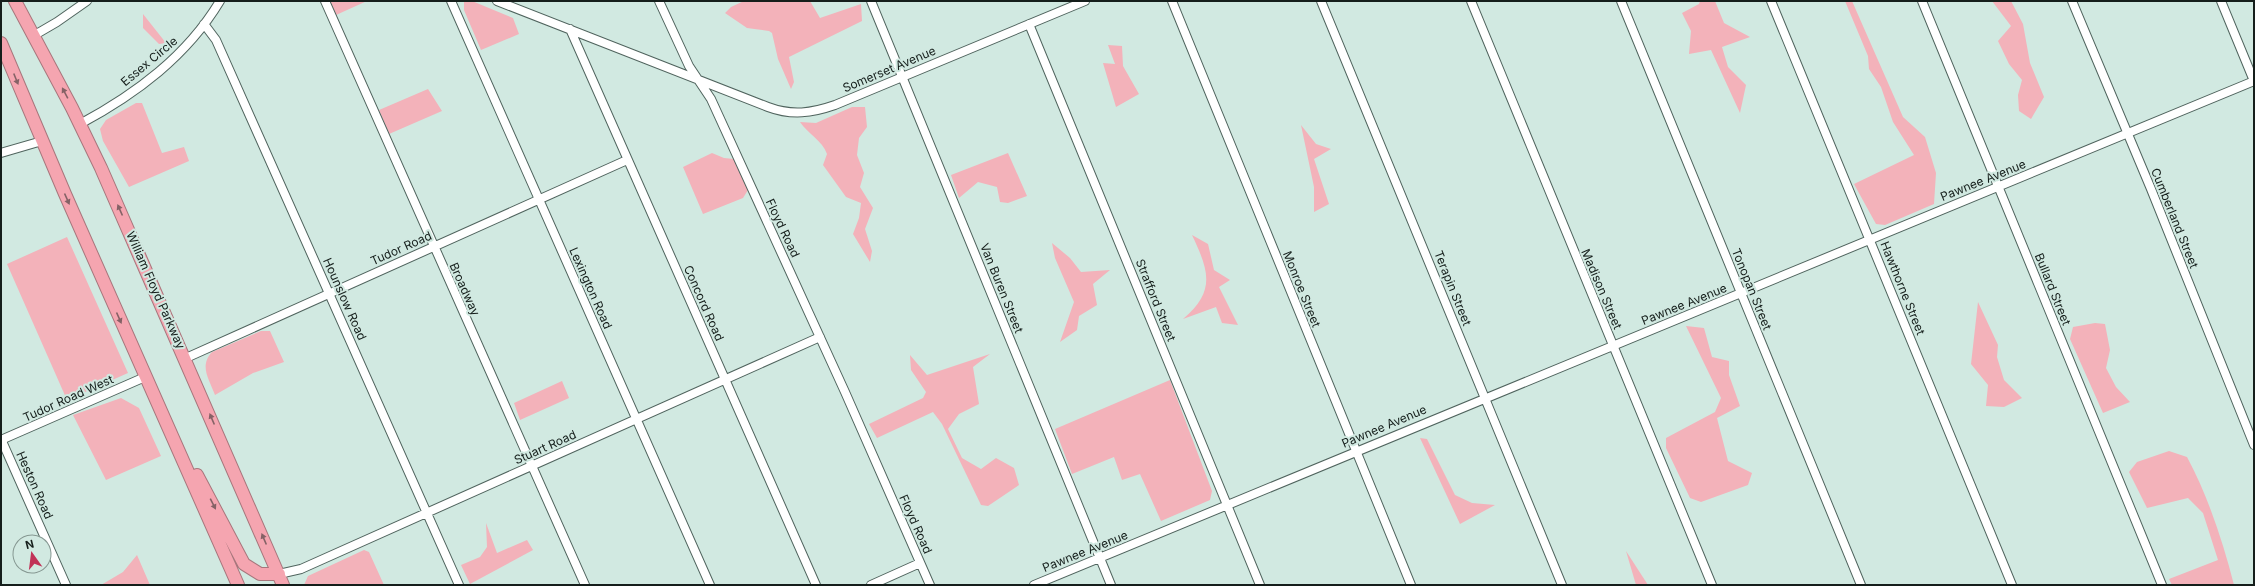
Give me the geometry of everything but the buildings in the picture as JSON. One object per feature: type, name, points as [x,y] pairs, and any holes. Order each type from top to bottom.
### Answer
[{"type":"highway","name":"William Floyd Parkway","points":[[15,1],[80,124],[186,358],[281,580]]},
{"type":"highway","points":[[2,47],[145,377],[238,585]]},
{"type":"highway","points":[[177,448],[201,482],[241,560],[257,573],[281,580]]},
{"type":"street","points":[[33,36],[57,22],[87,1]]},
{"type":"street","name":"Essex Circle","points":[[80,124],[120,100],[154,76],[179,53],[204,24],[220,1]]},
{"type":"street","name":"Broadway","points":[[325,1],[585,585]]},
{"type":"street","name":"Lexington Road","points":[[451,1],[710,585]]},
{"type":"street","points":[[497,1],[699,81]]},
{"type":"street","name":"Floyd Road","points":[[659,1],[689,66],[710,99],[820,337],[930,585]]},
{"type":"street","name":"Van Buren Street","points":[[871,1],[1111,585]]},
{"type":"street","name":"Somerset Avenue","points":[[699,81],[775,110],[802,114],[821,110],[1085,1]]},
{"type":"street","name":"Monroe Street","points":[[1172,1],[1411,585]]},
{"type":"street","name":"Terapin Street","points":[[1321,1],[1562,585]]},
{"type":"street","name":"Madison Street","points":[[1470,1],[1712,585]]},
{"type":"street","name":"Tonopan Street","points":[[1621,1],[1860,585]]},
{"type":"street","name":"Hawthorne Street","points":[[1772,1],[2012,585]]},
{"type":"street","name":"Bullard Street","points":[[1922,1],[2162,585]]},
{"type":"street","name":"Cumberland Street","points":[[2072,1],[2128,134],[2254,445]]},
{"type":"street","points":[[2221,1],[2254,81]]},
{"type":"street","name":"Hounslow Road","points":[[204,24],[216,40],[459,585]]},
{"type":"street","name":"Strafford Street","points":[[1029,24],[1260,585]]},
{"type":"street","name":"Concord Road","points":[[570,29],[816,585]]},
{"type":"street","name":"Pawnee Avenue","points":[[1034,585],[1484,397],[1741,294],[1870,239],[2254,81]]},
{"type":"street","points":[[1,153],[42,141]]},
{"type":"street","name":"Tudor Road","points":[[186,358],[627,160]]},
{"type":"street","name":"Stuart Road","points":[[281,580],[301,569],[820,337]]},
{"type":"street","name":"Tudor Road West","points":[[1,440],[145,377]]},
{"type":"street","name":"Heston Road","points":[[1,440],[66,585]]},
{"type":"street","points":[[871,585],[920,563]]},
{"type":"shaded area","points":[[330,1],[367,1],[336,15]]},
{"type":"shaded area","points":[[464,1],[472,1],[513,18],[519,34],[481,50],[464,10]]},
{"type":"shaded area","points":[[744,1],[810,1],[820,18],[861,4],[862,21],[789,57],[794,82],[791,89],[778,59],[772,33],[769,31],[747,28],[725,13],[731,7]]},
{"type":"shaded area","points":[[1700,1],[1715,1],[1724,23],[1750,37],[1722,47],[1728,67],[1746,85],[1740,113],[1711,50],[1689,54],[1691,31],[1682,13],[1699,4]]},
{"type":"shaded area","points":[[1845,1],[1852,1],[1903,117],[1925,137],[1936,173],[1934,204],[1885,225],[1876,224],[1854,184],[1914,155],[1893,122],[1881,87],[1869,69],[1868,56]]},
{"type":"shaded area","points":[[1992,1],[2011,1],[2023,24],[2030,63],[2044,97],[2031,119],[2019,111],[2018,95],[2022,80],[2009,64],[1998,41],[2011,26]]},
{"type":"shaded area","points":[[143,14],[166,43],[159,44],[143,28]]},
{"type":"shaded area","points":[[1108,45],[1122,46],[1123,66],[1139,94],[1116,107],[1103,63],[1115,64]]},
{"type":"shaded area","points":[[428,89],[442,111],[389,134],[379,110]]},
{"type":"shaded area","points":[[136,103],[142,103],[162,153],[184,147],[189,161],[129,187],[103,141],[100,129],[106,120]]},
{"type":"shaded area","points":[[852,107],[865,107],[867,127],[859,138],[857,155],[864,173],[860,187],[873,208],[865,229],[872,251],[870,262],[853,234],[859,218],[861,203],[846,197],[823,165],[827,154],[825,149],[800,122],[816,123]]},
{"type":"shaded area","points":[[1301,125],[1316,144],[1331,149],[1314,159],[1329,204],[1314,212],[1314,187]]},
{"type":"shaded area","points":[[712,153],[724,158],[734,159],[748,190],[743,198],[703,214],[683,167]]},
{"type":"shaded area","points":[[1008,153],[1027,196],[1008,203],[1000,202],[997,187],[978,182],[959,198],[951,175]]},
{"type":"shaded area","points":[[1192,235],[1208,244],[1214,270],[1230,280],[1219,287],[1238,325],[1222,323],[1216,307],[1183,319],[1194,309],[1205,290],[1205,270]]},
{"type":"shaded area","points":[[67,237],[128,373],[67,400],[7,264]]},
{"type":"shaded area","points":[[1052,243],[1070,258],[1081,272],[1110,270],[1093,284],[1097,305],[1079,316],[1077,330],[1060,342],[1074,302],[1055,258]]},
{"type":"shaded area","points":[[1978,302],[1998,345],[1997,357],[2004,380],[2022,398],[2004,407],[1986,406],[1988,385],[1971,364]]},
{"type":"shaded area","points":[[2095,323],[2105,324],[2110,350],[2106,368],[2116,387],[2130,402],[2103,413],[2070,339],[2073,327]]},
{"type":"shaded area","points":[[1686,326],[1704,328],[1712,357],[1729,361],[1729,375],[1740,406],[1717,418],[1728,461],[1752,473],[1748,485],[1701,502],[1690,498],[1666,448],[1666,438],[1715,412],[1721,398]]},
{"type":"shaded area","points":[[261,331],[270,331],[284,362],[253,373],[215,395],[206,373],[206,362],[208,357],[212,352]]},
{"type":"shaded area","points":[[990,354],[973,367],[979,404],[959,414],[948,429],[962,458],[981,469],[996,458],[1014,468],[1019,485],[988,506],[981,505],[942,424],[933,412],[877,438],[869,424],[923,398],[926,392],[911,370],[910,355],[927,375]]},
{"type":"shaded area","points":[[1170,380],[1212,491],[1210,500],[1161,521],[1140,474],[1122,480],[1114,457],[1072,474],[1055,429]]},
{"type":"shaded area","points":[[562,381],[569,398],[520,420],[514,403]]},
{"type":"shaded area","points":[[121,398],[139,408],[161,456],[106,480],[73,415]]},
{"type":"shaded area","points":[[1420,438],[1427,439],[1455,495],[1472,503],[1495,505],[1460,524]]},
{"type":"shaded area","points":[[2169,451],[2187,457],[2195,472],[2214,520],[2234,585],[2172,585],[2169,579],[2218,560],[2203,513],[2188,498],[2147,508],[2129,472],[2137,462]]},
{"type":"shaded area","points":[[486,523],[497,553],[527,540],[533,550],[470,584],[461,565],[480,557],[487,547]]},
{"type":"shaded area","points":[[364,550],[369,552],[384,585],[304,585],[308,576]]},
{"type":"shaded area","points":[[1626,551],[1648,585],[1636,585]]},
{"type":"shaded area","points":[[137,555],[150,585],[101,585],[123,572]]}]
